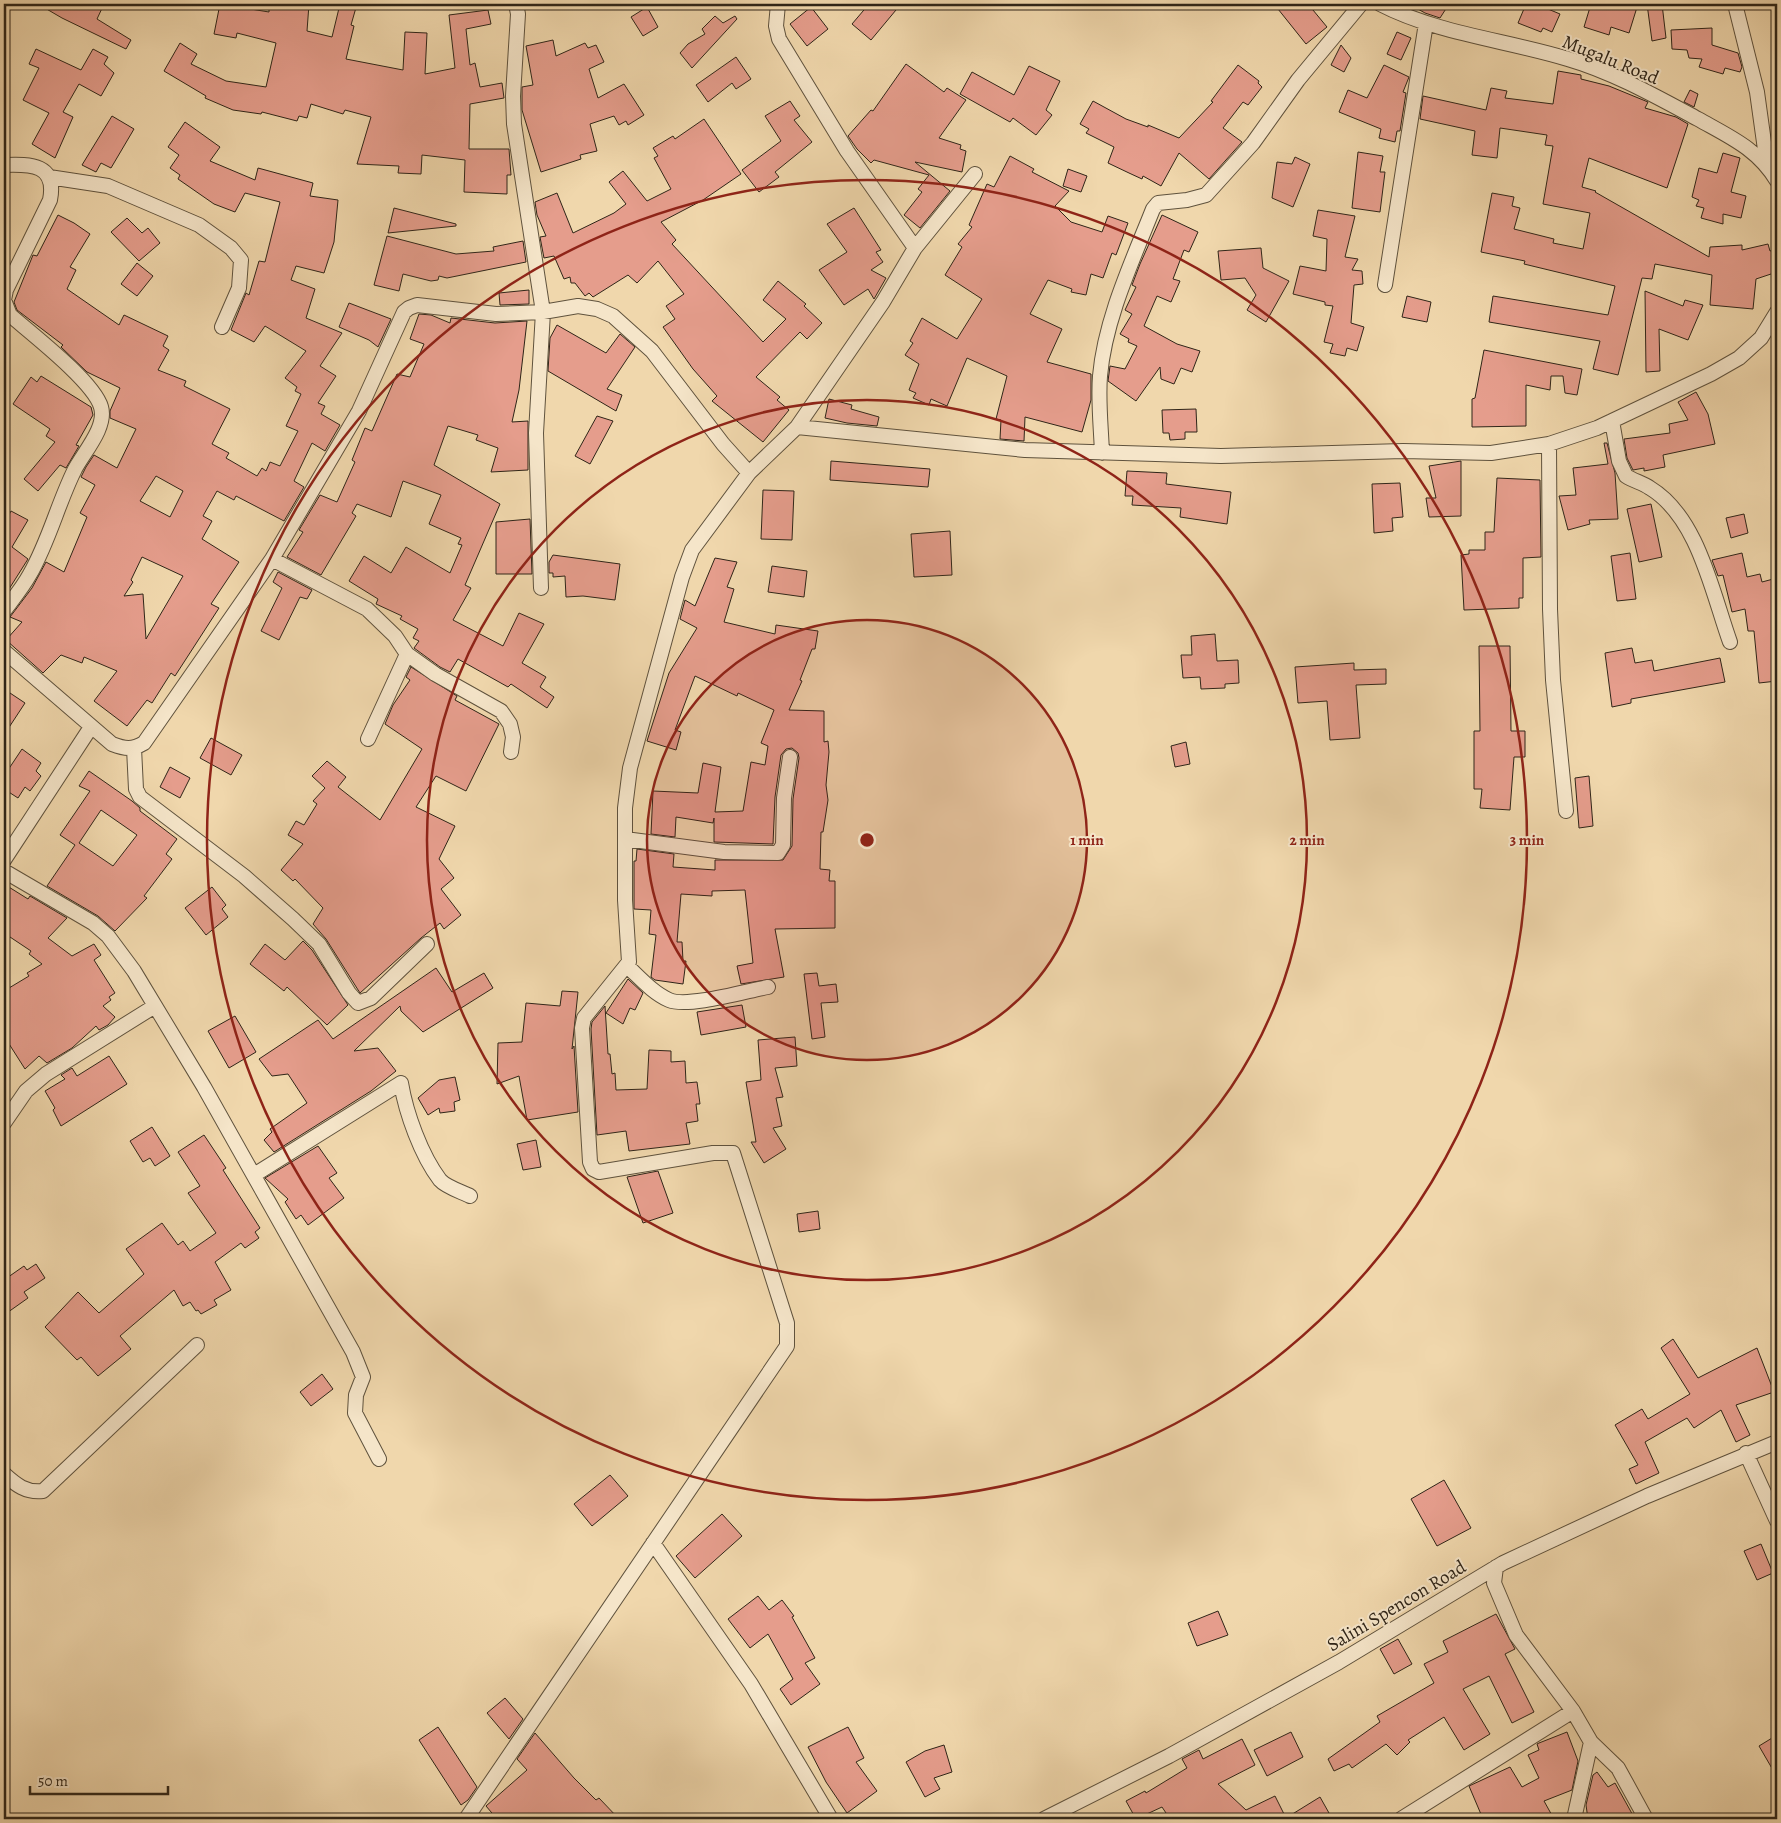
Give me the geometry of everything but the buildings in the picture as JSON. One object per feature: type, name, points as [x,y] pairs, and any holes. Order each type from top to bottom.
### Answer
[{"type":"street","points":[[516,4],[518,14],[513,96],[514,124],[543,312],[536,433],[541,588]]},
{"type":"street","points":[[778,4],[776,26],[779,39],[847,151],[915,248]]},
{"type":"street","points":[[1102,452],[1100,376],[1113,316],[1153,209],[1158,203],[1187,200],[1206,195],[1253,143],[1298,80],[1361,4]]},
{"type":"street","name":"Mugalu Road","points":[[1380,4],[1426,23],[1570,59],[1606,73],[1740,142],[1767,164],[1777,181]]},
{"type":"street","points":[[1736,4],[1757,92],[1767,164]]},
{"type":"street","points":[[1385,285],[1426,23]]},
{"type":"street","points":[[4,164],[26,164],[41,168],[50,177],[52,188],[50,200],[6,290],[6,308],[10,316],[60,359],[96,395],[101,408],[102,418],[74,471],[30,576],[4,611]]},
{"type":"street","points":[[466,1819],[787,1346],[787,1323],[733,1153],[713,1153],[599,1172],[594,1169],[590,1162],[582,1028],[584,1018],[627,966],[625,808],[630,768],[682,577],[692,550],[749,473],[797,427],[883,302],[915,248],[975,174]]},
{"type":"street","points":[[50,177],[108,186],[199,225],[231,248],[241,260],[239,288],[222,327]]},
{"type":"street","points":[[4,651],[112,744],[124,749],[134,748],[144,743],[272,559],[359,412],[404,312],[417,305],[496,314],[543,312],[578,306],[597,309],[613,316],[652,351],[723,444],[749,473]]},
{"type":"street","points":[[797,427],[1025,450],[1221,456],[1403,451],[1491,453],[1549,444],[1612,421],[1711,374],[1739,358],[1761,338],[1777,312]]},
{"type":"street","points":[[1612,421],[1620,462],[1626,476],[1650,488],[1677,512],[1695,542],[1730,642]]},
{"type":"street","points":[[1549,444],[1550,609],[1554,680],[1566,811]]},
{"type":"street","points":[[272,559],[366,608],[395,636],[407,654],[435,674],[501,711],[510,724],[513,737],[511,752]]},
{"type":"street","points":[[368,740],[407,654]]},
{"type":"street","points":[[4,860],[91,727]]},
{"type":"street","points":[[134,748],[136,788],[140,797],[244,876],[293,919],[319,944],[358,1003],[370,998],[427,944]]},
{"type":"street","points":[[625,839],[724,852],[778,853],[783,845],[784,798],[790,757]]},
{"type":"street","points":[[4,872],[100,929],[134,971],[254,1175],[353,1352],[363,1377],[356,1395],[355,1413],[379,1459]]},
{"type":"street","points":[[627,966],[654,991],[674,1002],[697,1001],[768,987]]},
{"type":"street","points":[[4,1123],[26,1091],[46,1074],[155,1006]]},
{"type":"street","points":[[254,1175],[401,1083],[405,1106],[425,1152],[441,1181],[470,1196]]},
{"type":"street","points":[[4,1474],[20,1488],[34,1492],[43,1491],[196,1345]]},
{"type":"street","name":"Salini Spencon Road","points":[[1044,1819],[1169,1756],[1340,1662],[1496,1566],[1647,1496],[1777,1442]]},
{"type":"street","points":[[1746,1454],[1777,1521]]},
{"type":"street","points":[[653,1543],[751,1684],[831,1819]]},
{"type":"street","points":[[1496,1566],[1494,1584],[1516,1635],[1572,1711],[1591,1742],[1618,1768],[1646,1819]]},
{"type":"street","points":[[1402,1819],[1572,1711]]},
{"type":"street","points":[[1574,1819],[1591,1742]]}]
